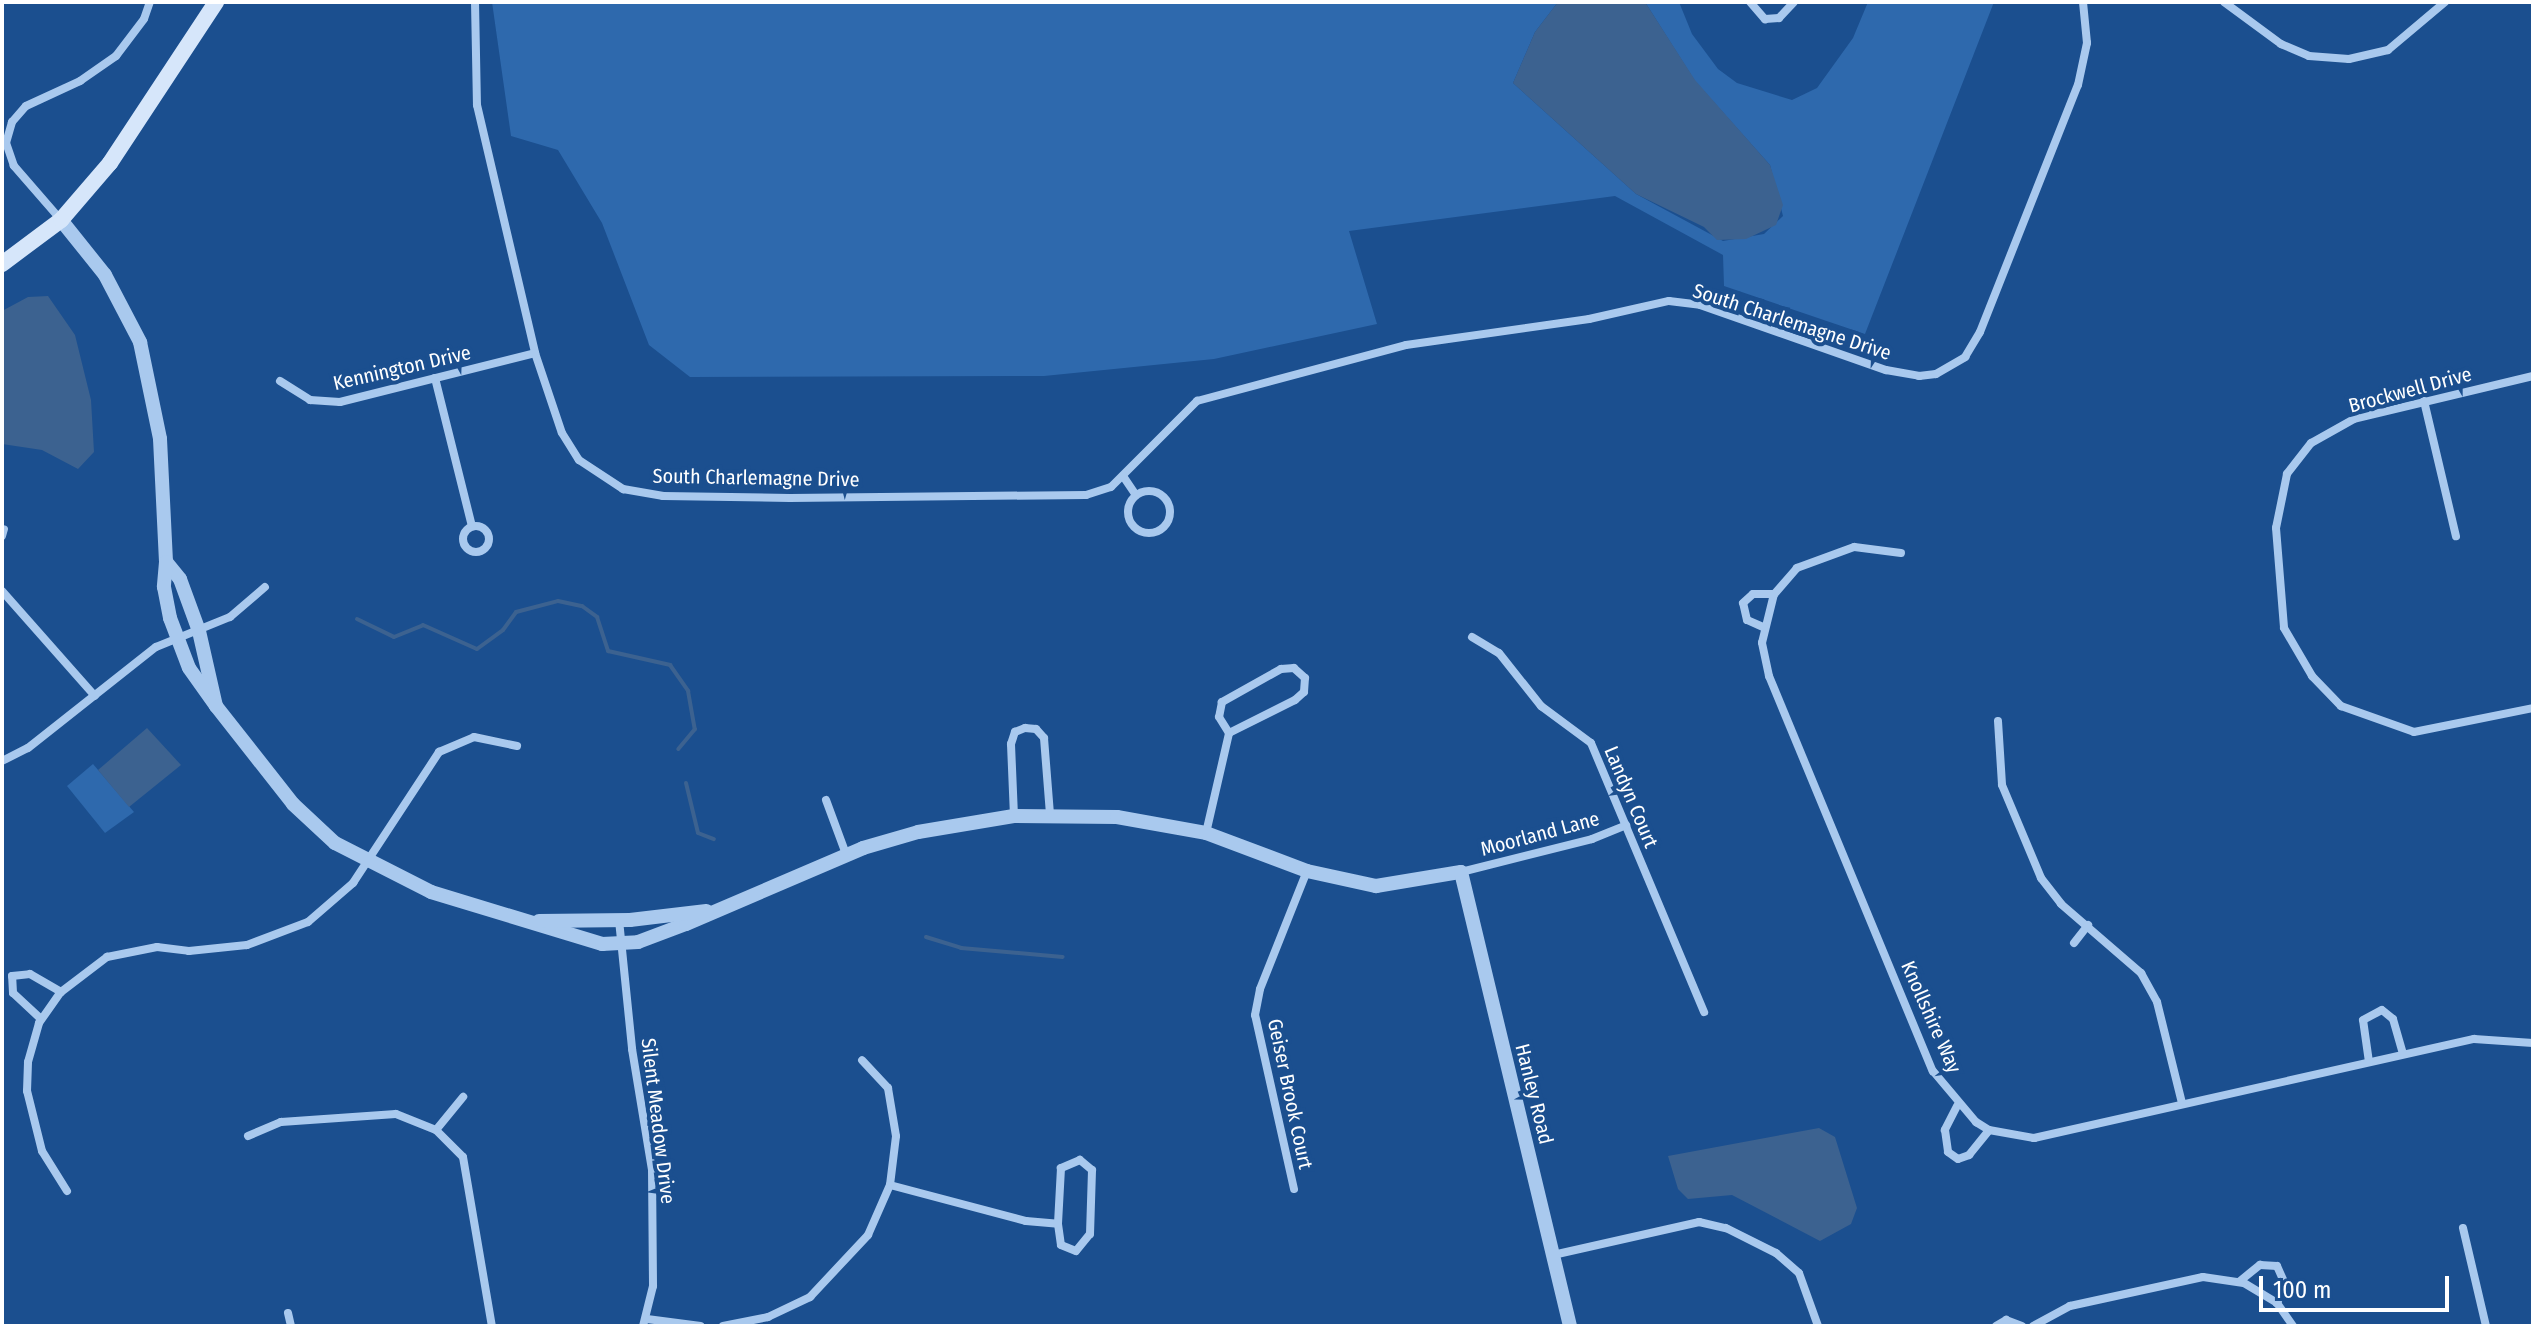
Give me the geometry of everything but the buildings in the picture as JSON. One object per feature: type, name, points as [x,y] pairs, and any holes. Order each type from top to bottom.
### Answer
[{"type":"main road","points":[[2,264],[61,220],[155,101],[216,2]]},
{"type":"street","points":[[150,2],[144,19],[116,56],[80,81],[26,106],[12,122],[6,143],[14,166],[105,275],[140,342],[160,439],[166,562],[164,587],[189,668],[293,804],[335,843],[431,892],[602,944],[638,942],[846,854],[918,832],[1014,816],[1117,817],[1206,833],[1307,871],[1376,886],[1461,872]]},
{"type":"street","name":"South Charlemagne Drive","points":[[475,2],[477,105],[535,353],[562,433],[579,460],[623,489],[673,496],[1086,495],[1123,476],[1197,401],[1240,386],[1406,345],[1589,319],[1669,301],[1700,305],[1886,370],[1919,376],[1953,366],[1980,332],[2078,85],[2087,43],[2083,2]]},
{"type":"street","points":[[1750,2],[1765,19],[1779,18],[1794,2]]},
{"type":"street","points":[[2224,2],[2281,44],[2309,56],[2349,59],[2388,50],[2445,2]]},
{"type":"street","name":"Kennington Drive","points":[[280,381],[310,400],[340,402],[535,353]]},
{"type":"street","name":"Brockwell Drive","points":[[2533,376],[2354,419],[2311,443],[2287,474],[2276,528],[2284,628],[2327,694],[2372,721],[2414,732],[2533,708]]},
{"type":"street","points":[[435,378],[472,526]]},
{"type":"street","points":[[2424,401],[2456,536]]},
{"type":"street","points":[[1123,476],[1136,495]]},
{"type":"street","points":[[1149,491],[1166,500],[1168,519],[1160,530],[1147,533],[1134,526],[1128,507],[1136,495],[1149,491]]},
{"type":"street","name":"Knollshire Way","points":[[1901,553],[1854,547],[1822,555],[1797,568],[1774,594],[1763,627],[1769,676],[1933,1071],[1957,1106],[1989,1130],[2034,1138],[2474,1039],[2533,1043]]},
{"type":"street","points":[[166,562],[180,579],[199,631],[216,706]]},
{"type":"street","points":[[2,761],[28,748],[137,660],[178,637],[230,617],[265,587]]},
{"type":"street","points":[[2,591],[95,696]]},
{"type":"street","name":"Knollshire Way","points":[[1763,627],[1747,620],[1743,603],[1753,594],[1774,594]]},
{"type":"street","name":"Landyn Court","points":[[1472,637],[1499,653],[1541,706],[1591,743],[1704,1012]]},
{"type":"street","points":[[1206,833],[1229,733],[1219,717],[1222,702],[1281,669],[1294,668],[1305,678],[1304,692],[1295,700],[1229,733]]},
{"type":"street","points":[[1998,721],[2002,785],[2041,878],[2061,904],[2141,973],[2157,1002],[2182,1103]]},
{"type":"street","points":[[1014,816],[1011,744],[1015,732],[1025,728],[1036,729],[1044,738],[1050,814]]},
{"type":"street","points":[[67,1191],[42,1151],[27,1091],[28,1062],[41,1019],[61,992],[84,969],[132,950],[247,945],[291,931],[329,906],[367,859],[439,752],[474,737],[517,746]]},
{"type":"street","points":[[826,800],[846,854]]},
{"type":"street","name":"Moorland Lane","points":[[1461,872],[1592,839],[1626,825]]},
{"type":"street","name":"Geiser Brook Court","points":[[1294,1189],[1255,1015],[1260,989],[1307,871]]},
{"type":"street","name":"Hanley Road","points":[[1461,872],[1570,1326]]},
{"type":"street","points":[[531,921],[619,920],[708,911]]},
{"type":"street","name":"Silent Meadow Drive","points":[[619,920],[652,1170],[655,1236],[645,1322]]},
{"type":"street","points":[[2074,943],[2088,925]]},
{"type":"street","points":[[41,1019],[13,993],[12,976],[30,974],[61,992]]},
{"type":"street","points":[[2369,1062],[2363,1020],[2382,1010],[2389,1010],[2403,1054]]},
{"type":"street","points":[[723,1326],[768,1317],[810,1297],[868,1235],[890,1185],[893,1107],[888,1088],[862,1060]]},
{"type":"street","points":[[436,1130],[463,1097]]},
{"type":"street","points":[[1957,1106],[1945,1130],[1948,1152],[1958,1159],[1969,1155],[1989,1130]]},
{"type":"street","points":[[248,1136],[281,1122],[396,1114],[436,1130],[463,1157],[492,1326]]},
{"type":"street","points":[[1080,1160],[1092,1170],[1088,1242],[1076,1251],[1067,1250],[1058,1238],[1058,1224],[1061,1168],[1080,1160]]},
{"type":"street","points":[[890,1185],[1026,1221],[1058,1224]]},
{"type":"street","points":[[1553,1255],[1699,1222],[1726,1228],[1776,1253],[1799,1273],[1818,1326]]},
{"type":"street","points":[[2463,1228],[2486,1326]]},
{"type":"street","points":[[2240,1281],[2260,1265],[2277,1266],[2285,1284],[2277,1303]]},
{"type":"street","points":[[2033,1326],[2070,1306],[2203,1277],[2240,1281],[2277,1303],[2293,1326]]},
{"type":"street","points":[[288,1313],[291,1326]]},
{"type":"street","points":[[1996,1326],[2006,1320],[2022,1326]]},
{"type":"street","points":[[645,1322],[701,1326]]},
{"type":"shaded area","points":[[492,2],[1558,2],[1535,32],[1513,83],[1636,194],[1723,241],[1764,234],[1783,216],[1770,165],[1695,81],[1645,2],[1679,2],[1692,34],[1718,69],[1737,83],[1792,100],[1817,88],[1853,38],[1868,2],[1994,2],[1865,334],[1724,286],[1723,255],[1615,196],[1349,231],[1377,324],[1214,359],[1044,376],[690,377],[649,345],[602,223],[558,150],[511,136]]},
{"type":"shaded area","points":[[1558,2],[1645,2],[1695,80],[1770,165],[1783,205],[1776,225],[1746,239],[1717,240],[1704,227],[1636,194],[1513,83],[1535,32]]},
{"type":"shaded area","points":[[48,296],[75,335],[91,400],[94,452],[78,469],[42,450],[2,444],[2,311],[28,297]]},
{"type":"shaded area","points":[[147,728],[181,765],[129,807],[98,770]]},
{"type":"shaded area","points":[[93,764],[134,812],[105,833],[67,786]]},
{"type":"shaded area","points":[[1819,1128],[1835,1137],[1857,1208],[1851,1224],[1820,1241],[1732,1195],[1688,1199],[1678,1189],[1668,1156]]},
{"type":"waterway","points":[[357,619],[394,637],[423,625],[477,649],[503,630],[516,612],[558,601],[582,606],[597,617],[608,651],[670,665],[688,691],[695,729],[678,749]]},
{"type":"waterway","points":[[686,783],[698,833],[714,839]]},
{"type":"waterway","points":[[926,937],[961,948],[1063,957]]}]
